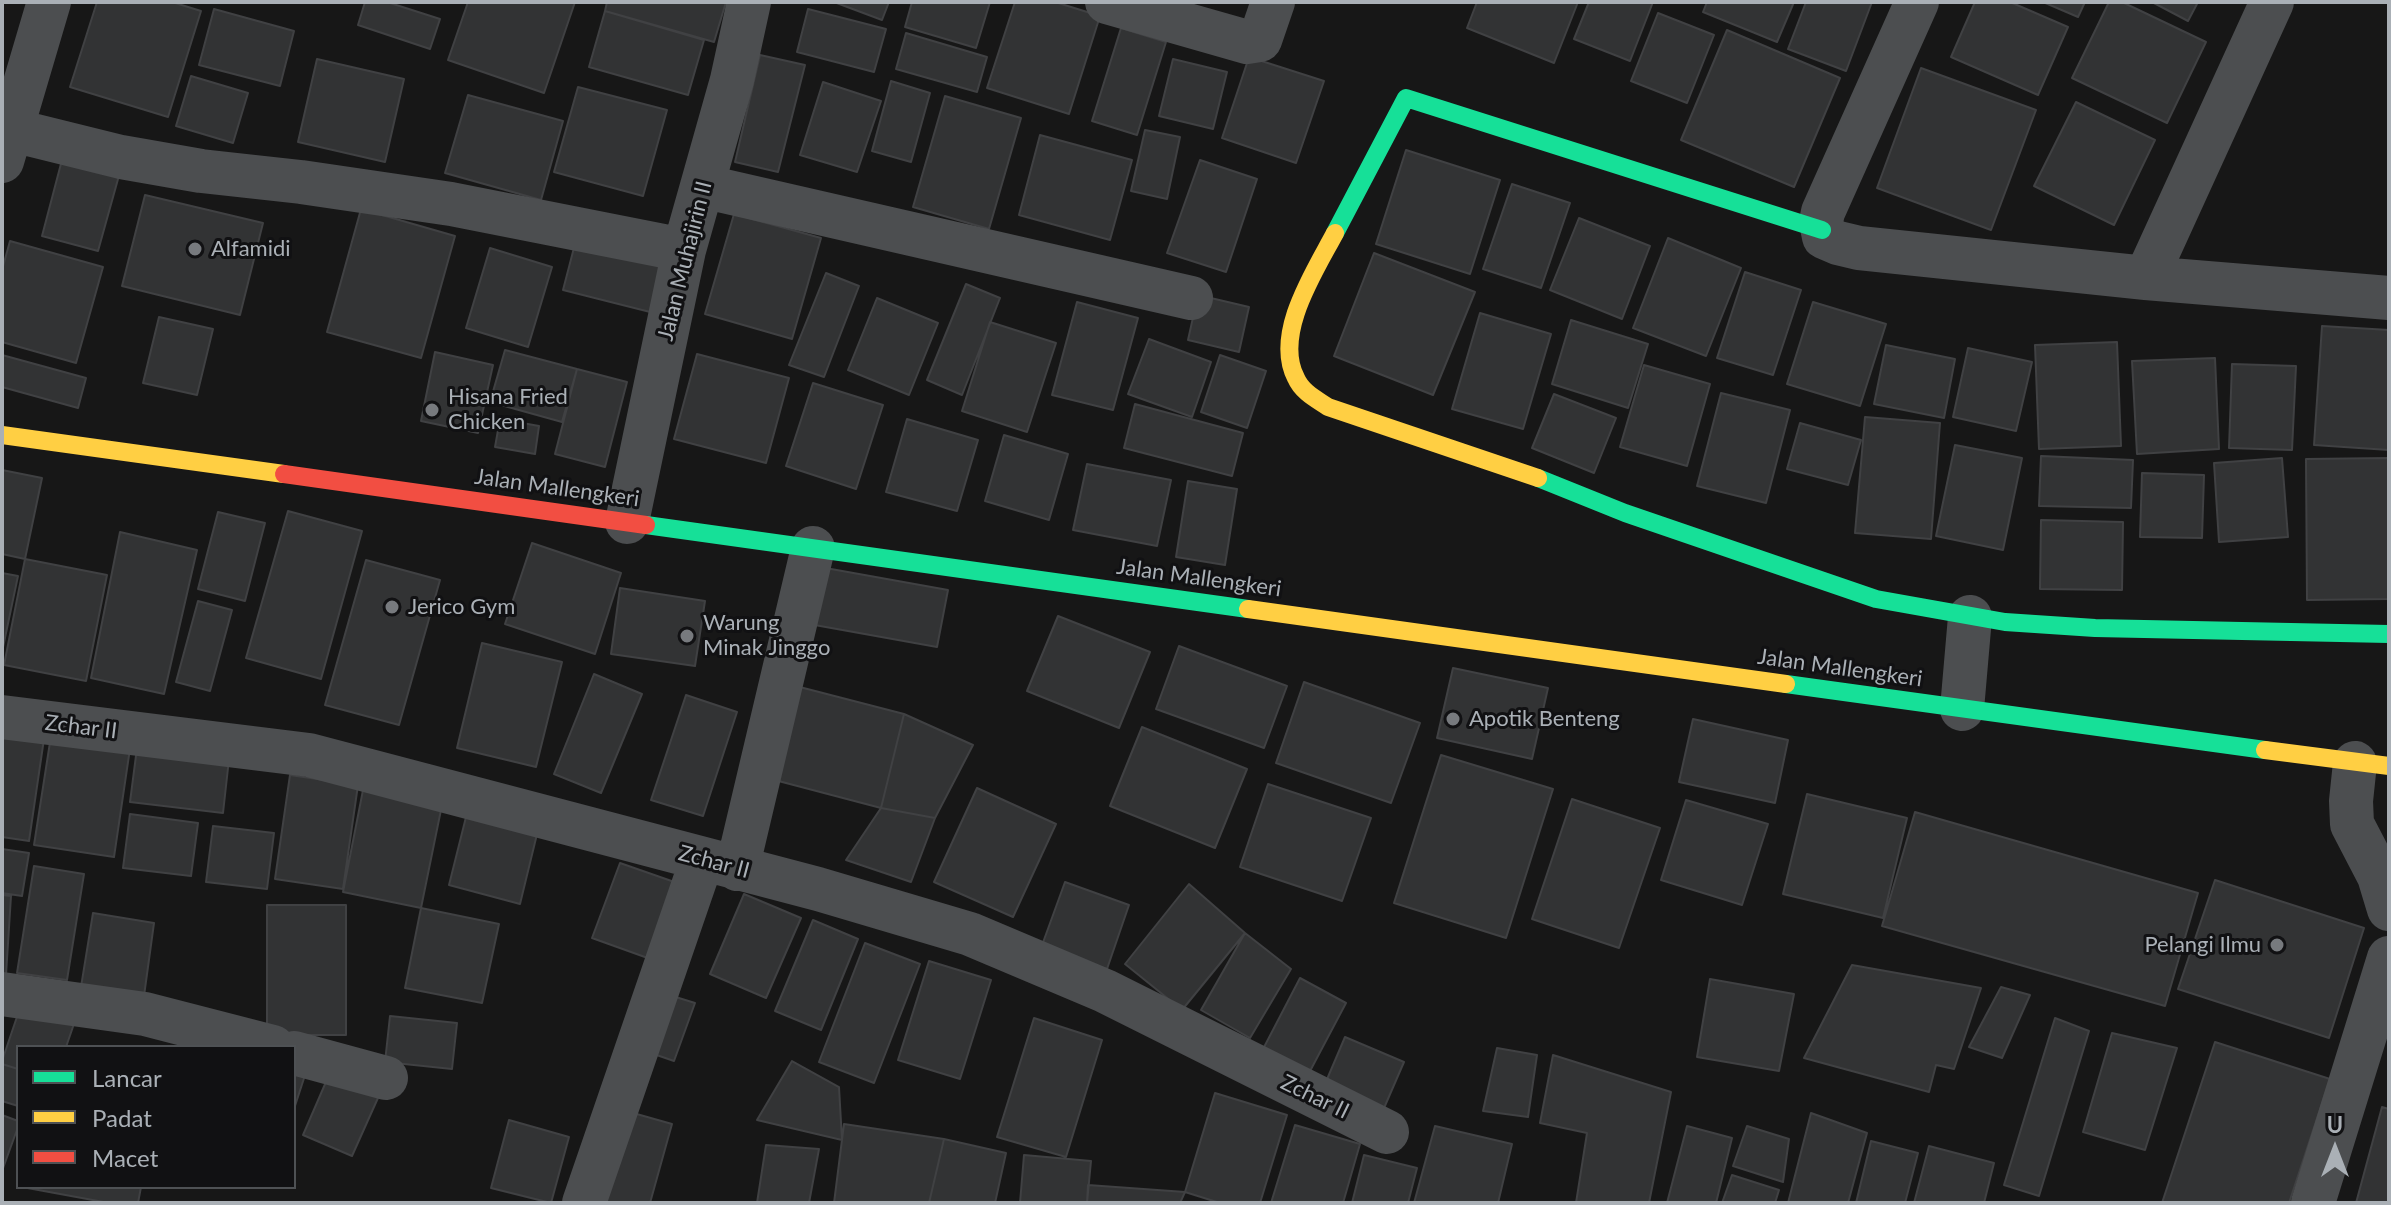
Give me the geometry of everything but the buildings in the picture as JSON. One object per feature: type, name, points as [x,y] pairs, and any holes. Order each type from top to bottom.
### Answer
[{"type":"main road","points":[[1822,230],[1406,98],[1297,306],[1290,343],[1291,365],[1301,387],[1328,407],[1532,475],[1625,513],[1876,599],[2005,622],[2095,628],[2389,634]]},
{"type":"main road","name":"Jalan Mallengkeri","points":[[2,435],[2372,764]]},
{"type":"street","points":[[49,2],[8,131],[134,160],[451,204],[684,250]]},
{"type":"street","name":"Jalan Muhajirin II","points":[[627,522],[684,250],[732,80],[749,2]]},
{"type":"street","points":[[1107,2],[1247,42],[1260,40],[1273,2]]},
{"type":"street","points":[[1917,2],[1823,212],[1824,237],[1859,248],[2146,278],[2389,298]]},
{"type":"street","points":[[2146,278],[2272,2]]},
{"type":"street","points":[[702,186],[1191,298]]},
{"type":"street","points":[[584,1203],[720,864],[813,548]]},
{"type":"street","points":[[1962,709],[1970,617]]},
{"type":"street","name":"Zchar II","points":[[2,717],[309,755],[818,889],[970,934],[1105,991],[1387,1132]]},
{"type":"street","points":[[2372,764],[2351,801],[2352,824],[2379,876],[2389,909]]},
{"type":"street","points":[[2313,1203],[2389,958]]},
{"type":"street","points":[[2,994],[145,1014],[265,1045]]},
{"type":"street","points":[[296,1054],[386,1078]]},
{"type":"traffic: fast","points":[[1335,233],[1406,98],[1822,230]]},
{"type":"traffic: fast","points":[[1538,478],[1625,513],[1876,599],[2005,622],[2095,628],[2389,634]]},
{"type":"traffic: fast","points":[[646,525],[1248,609]]},
{"type":"traffic: fast","points":[[1786,684],[2265,750]]},
{"type":"traffic: slow","points":[[1335,233],[1299,303],[1293,323],[1290,361],[1302,387],[1328,407],[1538,478]]},
{"type":"traffic: slow","points":[[2,435],[284,474]]},
{"type":"traffic: slow","points":[[1248,609],[1786,684]]},
{"type":"traffic: slow","points":[[2265,750],[2389,766]]},
{"type":"traffic: jam","points":[[284,474],[646,525]]},
{"type":"place","name":"Alfamidi","points":[[195,249]]},
{"type":"place","name":"Hisana Fried Chicken","points":[[432,410]]},
{"type":"place","name":"Jerico Gym","points":[[392,607]]},
{"type":"place","name":"Warung Minak Jinggo","points":[[687,636]]},
{"type":"place","name":"Apotik Benteng","points":[[1453,719]]},
{"type":"place","name":"Pelangi Ilmu","points":[[2277,945]]}]
